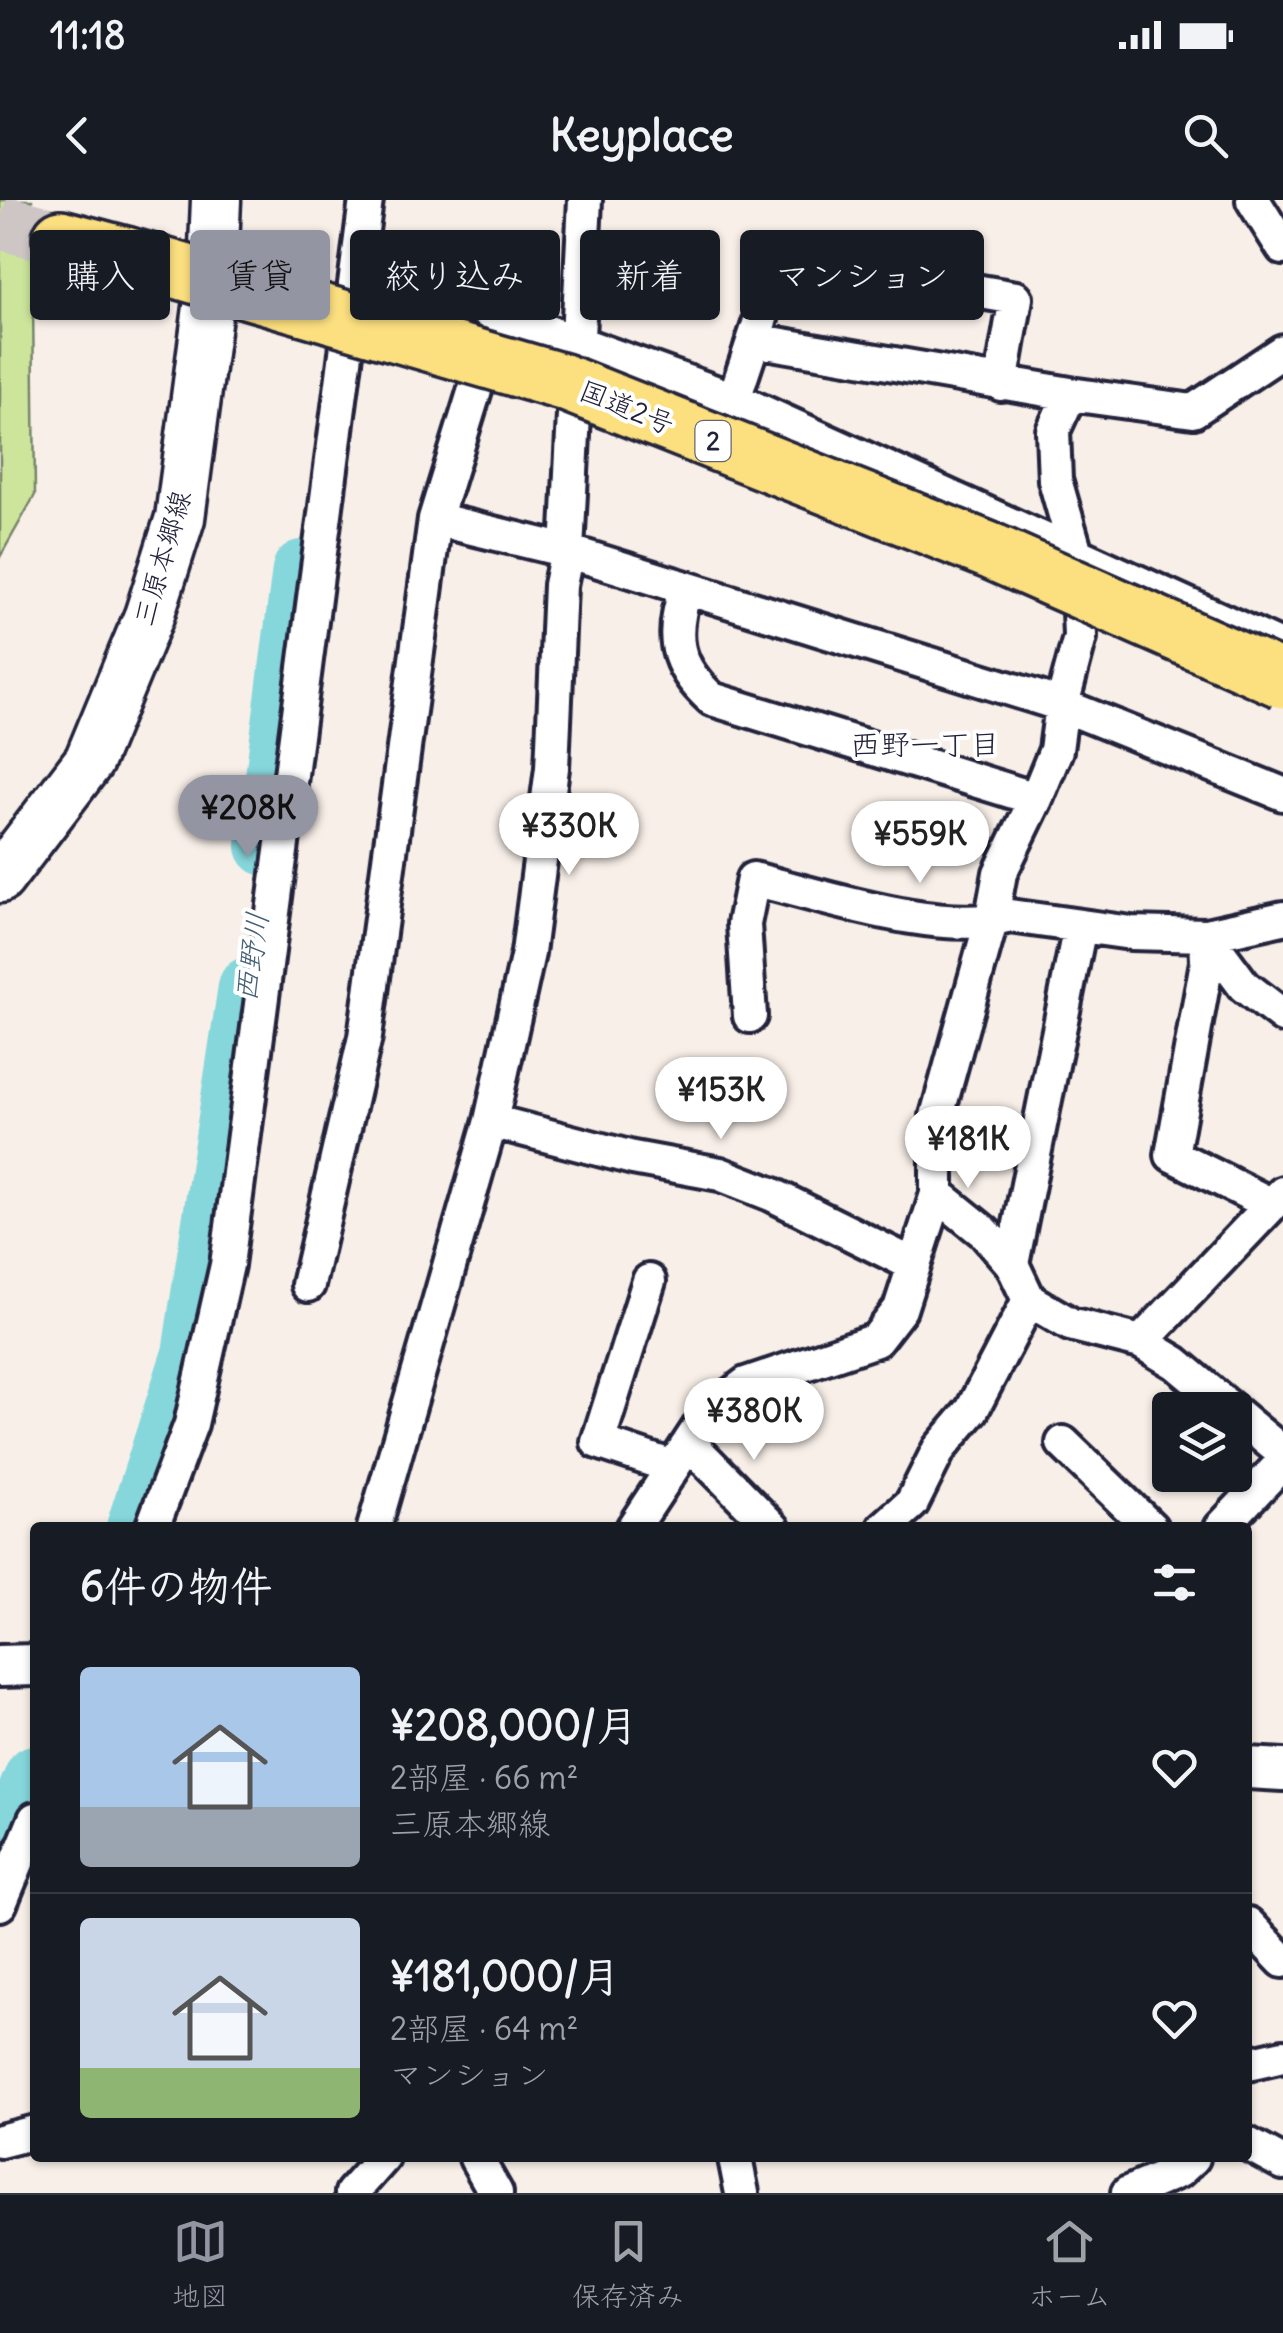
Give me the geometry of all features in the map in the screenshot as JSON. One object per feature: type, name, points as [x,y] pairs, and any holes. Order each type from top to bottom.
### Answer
[{"type":"highway","name":"国道2号","points":[[170,269],[563,382],[993,552],[1283,680]]},
{"type":"main road","name":"三原本郷線","points":[[0,878],[88,761],[154,600],[180,518],[214,270],[216,200]]},
{"type":"street","points":[[154,1522],[191,1424],[227,1266],[366,200]]},
{"type":"street","points":[[376,1522],[491,1121],[530,935],[552,768],[585,200]]},
{"type":"street","points":[[1254,200],[1283,248]]},
{"type":"street","points":[[734,399],[781,258],[1016,298],[1001,384]]},
{"type":"street","points":[[308,1284],[365,1037],[435,519],[496,320]]},
{"type":"street","points":[[513,320],[734,399],[1283,648]]},
{"type":"street","points":[[754,340],[1001,384],[1193,410],[1283,351]]},
{"type":"street","points":[[637,1522],[710,1410],[746,1384],[876,1340],[900,1309],[937,1194],[936,1116],[992,922],[1000,873],[1056,750],[1062,705],[1080,638],[1077,557],[1055,480],[1053,430],[1070,394]]},
{"type":"street","points":[[435,519],[566,551],[1062,705],[1283,794]]},
{"type":"street","points":[[686,588],[676,619],[676,640],[689,679],[712,699],[1036,800]]},
{"type":"street","points":[[750,1016],[744,924],[754,879],[954,924],[992,922],[1010,916],[1131,933],[1212,951],[1244,986],[1283,1016]]},
{"type":"street","points":[[1212,951],[1283,918]]},
{"type":"street","points":[[1012,1264],[1080,926]]},
{"type":"street","points":[[1142,1342],[1277,1199],[1172,1155],[1212,951]]},
{"type":"street","points":[[491,1121],[633,1158],[720,1174],[771,1194],[914,1266]]},
{"type":"street","points":[[937,1194],[984,1232],[1012,1264],[1029,1300],[1070,1324],[1142,1342],[1176,1363],[1210,1392]]},
{"type":"street","points":[[649,1281],[598,1442],[681,1455],[765,1522]]},
{"type":"street","points":[[891,1522],[912,1503],[939,1449],[972,1410],[1029,1300]]},
{"type":"street","points":[[1252,1427],[1283,1453]]},
{"type":"street","points":[[1063,1444],[1144,1522]]},
{"type":"street","points":[[1227,1522],[1283,1462]]},
{"type":"street","points":[[1252,1768],[1283,1770]]},
{"type":"street","points":[[0,1904],[30,1832]]},
{"type":"street","points":[[1252,1928],[1283,1960]]},
{"type":"street","points":[[1252,2063],[1283,2056]]},
{"type":"street","points":[[0,2140],[30,2133]]},
{"type":"street","points":[[1252,2146],[1283,2162]]},
{"type":"street","points":[[352,2193],[379,2162]]},
{"type":"street","points":[[478,2162],[496,2193]]},
{"type":"street","points":[[736,2162],[742,2193]]},
{"type":"street","points":[[1128,2193],[1182,2174]]},
{"type":"green space","points":[[0,200],[32,200],[30,320],[33,320],[35,495],[0,557]]},
{"type":"waterway","name":"西野川","points":[[266,846],[302,570]]},
{"type":"waterway","name":"西野川","points":[[138,1522],[192,1354],[248,987]]},
{"type":"waterway","name":"西野川","points":[[0,1860],[30,1787]]},
{"type":"tunnel","points":[[0,222],[30,230]]},
{"type":"district","name":"西野一丁目","points":[[925,745]]}]
